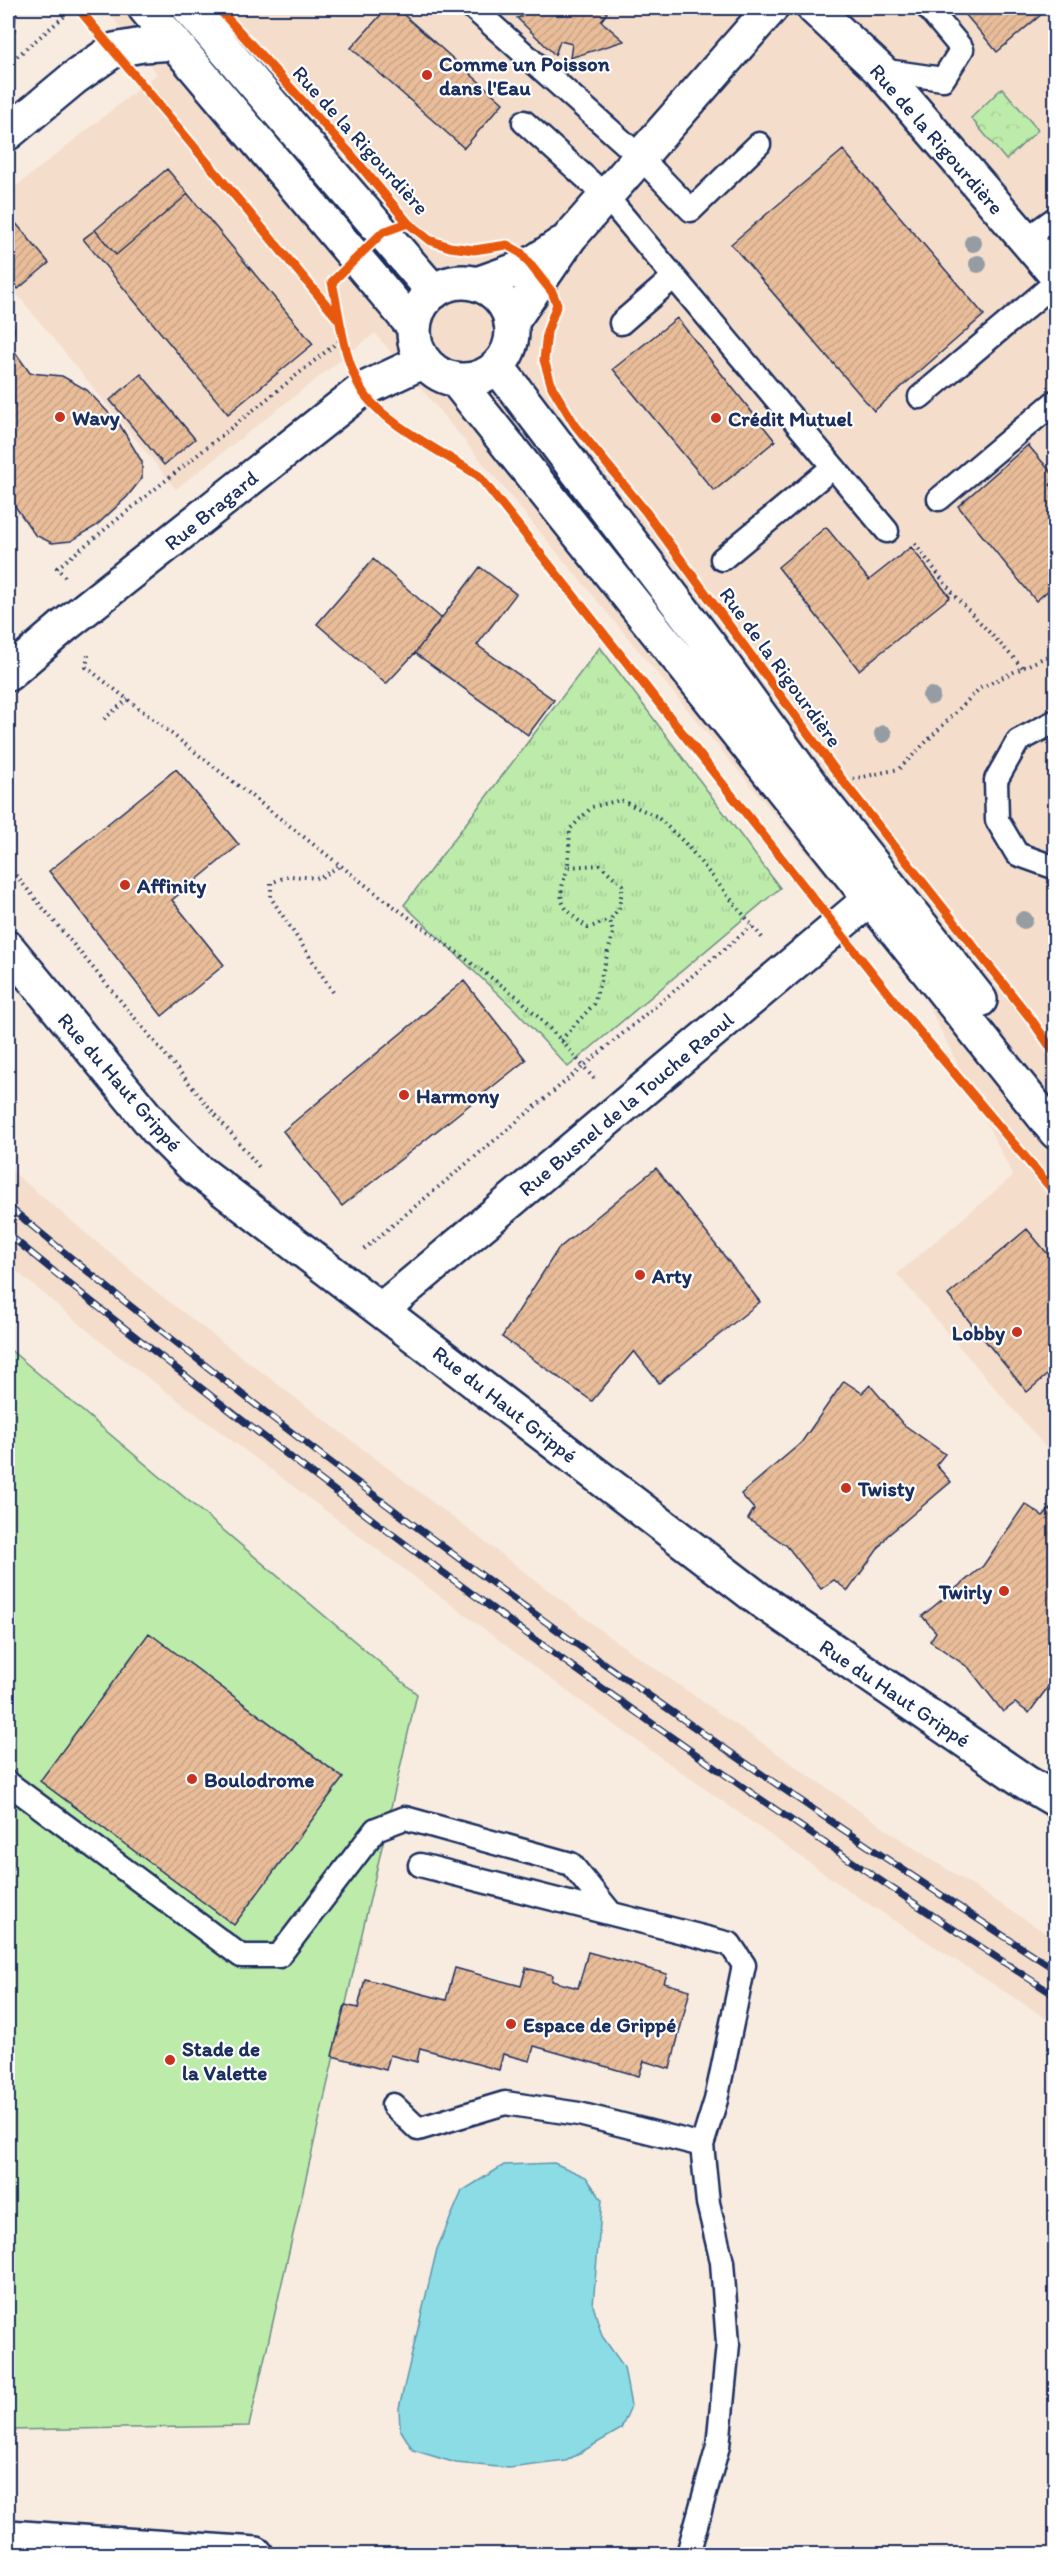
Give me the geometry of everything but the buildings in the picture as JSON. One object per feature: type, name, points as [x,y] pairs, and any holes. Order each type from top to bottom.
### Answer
[{"type":"street","points":[[145,8],[357,256],[414,327]]},
{"type":"street","name":"Rue de la Rigourdière","points":[[189,8],[434,292]]},
{"type":"street","points":[[511,323],[570,237],[771,8]]},
{"type":"street","name":"Rue de la Rigourdière","points":[[814,8],[880,70],[1056,275]]},
{"type":"street","points":[[8,133],[74,78],[114,50],[175,43]]},
{"type":"street","points":[[477,284],[530,265],[570,237]]},
{"type":"street","points":[[460,282],[477,284],[493,293],[505,306],[511,323],[511,341],[497,366],[481,376],[466,380],[455,379],[435,372],[424,361],[415,345],[414,327],[418,310],[434,292],[443,286],[460,282]]},
{"type":"street","name":"Rue Bragard","points":[[8,674],[64,626],[362,390],[424,361]]},
{"type":"street","points":[[497,366],[707,642],[821,799],[1056,1095]]},
{"type":"street","points":[[455,379],[1056,1132]]},
{"type":"street","name":"Rue Busnel de la Touche Raoul","points":[[382,1309],[870,899]]},
{"type":"street","name":"Rue du Haut Grippé","points":[[8,948],[159,1132],[195,1168],[760,1600],[1037,1790],[1056,1800]]},
{"type":"street","points":[[8,2537],[256,2554]]},
{"type":"lane","points":[[473,8],[640,157],[691,210],[759,144]]},
{"type":"lane","points":[[880,70],[943,79],[962,49],[928,8]]},
{"type":"lane","points":[[524,122],[606,196],[887,531]]},
{"type":"lane","points":[[1025,240],[1056,218]]},
{"type":"lane","points":[[621,323],[674,277]]},
{"type":"lane","points":[[920,397],[1056,282]]},
{"type":"lane","points":[[939,499],[1056,401]]},
{"type":"lane","points":[[722,559],[833,467]]},
{"type":"lane","points":[[1056,722],[1018,741],[996,780],[997,820],[1017,854],[1056,868]]},
{"type":"lane","points":[[8,1784],[241,1956],[279,1956],[376,1829],[405,1818],[571,1864],[610,1912]]},
{"type":"lane","points":[[420,1865],[730,1944],[744,1965],[716,2100],[702,2145],[708,2203],[722,2262],[728,2344],[718,2446],[688,2554]]},
{"type":"lane","points":[[393,2104],[418,2129],[505,2103],[579,2114],[702,2145]]},
{"type":"path","points":[[8,64],[74,8]]},
{"type":"path","points":[[78,8],[341,322]]},
{"type":"path","points":[[357,256],[332,282],[348,356],[362,390],[383,416],[479,476],[838,926],[908,1018],[990,1114]]},
{"type":"path","points":[[89,606],[57,567],[344,337]]},
{"type":"path","points":[[887,531],[909,536],[955,596],[1023,668]]},
{"type":"path","points":[[64,626],[89,651],[86,667],[341,866],[519,998],[561,1040],[620,1109]]},
{"type":"path","points":[[849,790],[843,781],[899,769],[980,688],[1056,652]]},
{"type":"path","points":[[104,719],[128,699]]},
{"type":"path","points":[[568,867],[600,865],[623,885],[619,908],[610,920],[588,928],[567,912],[560,891],[568,867],[570,829],[592,807],[620,800],[656,816],[685,843],[787,969]]},
{"type":"path","points":[[8,866],[264,1173]]},
{"type":"path","points":[[333,992],[271,898],[271,883],[288,876],[320,878],[341,866]]},
{"type":"path","points":[[561,1040],[594,1004],[613,933],[610,920]]},
{"type":"path","points":[[339,1276],[362,1252],[752,926]]},
{"type":"path","points":[[1027,1158],[1056,1194]]},
{"type":"shaded area","points":[[105,8],[1055,8],[1055,1458],[897,1274],[1013,1176],[922,992],[375,333],[176,489],[8,283],[8,193],[157,74]]},
{"type":"shaded area","points":[[8,1168],[155,1291],[611,1638],[900,1839],[1055,1939],[1055,2024],[858,1897],[571,1694],[111,1350],[8,1264]]},
{"type":"green space","points":[[1002,88],[1038,130],[1006,160],[971,118]]},
{"type":"green space","points":[[600,647],[780,888],[568,1067],[514,1009],[404,905]]},
{"type":"green space","name":"Stade de la Valette","points":[[8,1348],[417,1694],[249,2426],[8,2430]]},
{"type":"water","points":[[554,2163],[586,2177],[602,2200],[593,2305],[602,2336],[624,2367],[631,2406],[621,2429],[566,2461],[509,2468],[456,2463],[413,2450],[400,2429],[399,2408],[437,2249],[462,2191],[504,2165]]},
{"type":"railway","points":[[8,1206],[260,1408],[520,1603],[786,1791],[1056,1970]]},
{"type":"railway","points":[[8,1234],[237,1416],[538,1642],[743,1787],[1056,1996]]},
{"type":"cycle path","points":[[78,8],[339,320]]},
{"type":"cycle path","points":[[218,8],[349,152],[408,223],[429,240],[450,247],[474,250],[507,245],[521,253],[552,292],[557,304],[547,332],[544,360],[552,387],[575,425],[646,512],[843,781],[1031,1019],[1056,1055]]},
{"type":"cycle path","points":[[408,223],[383,232],[332,282],[346,350],[361,389],[370,401],[398,425],[479,476],[908,1018],[1056,1194]]},
{"type":"place","name":"Comme un Poisson dans l'Eau","points":[[427,75]]},
{"type":"place","name":"Wavy","points":[[60,417]]},
{"type":"place","name":"Crédit Mutuel","points":[[716,418]]},
{"type":"place","name":"Affinity","points":[[125,885]]},
{"type":"place","name":"Harmony","points":[[404,1095]]},
{"type":"place","name":"Arty","points":[[640,1275]]},
{"type":"place","name":"Lobby","points":[[1017,1332]]},
{"type":"place","name":"Twisty","points":[[846,1488]]},
{"type":"place","name":"Twirly","points":[[1004,1591]]},
{"type":"place","name":"Boulodrome","points":[[192,1779]]},
{"type":"place","name":"Espace de Grippé","points":[[511,2024]]},
{"type":"place","name":"Stade de la Valette","points":[[170,2060]]}]
